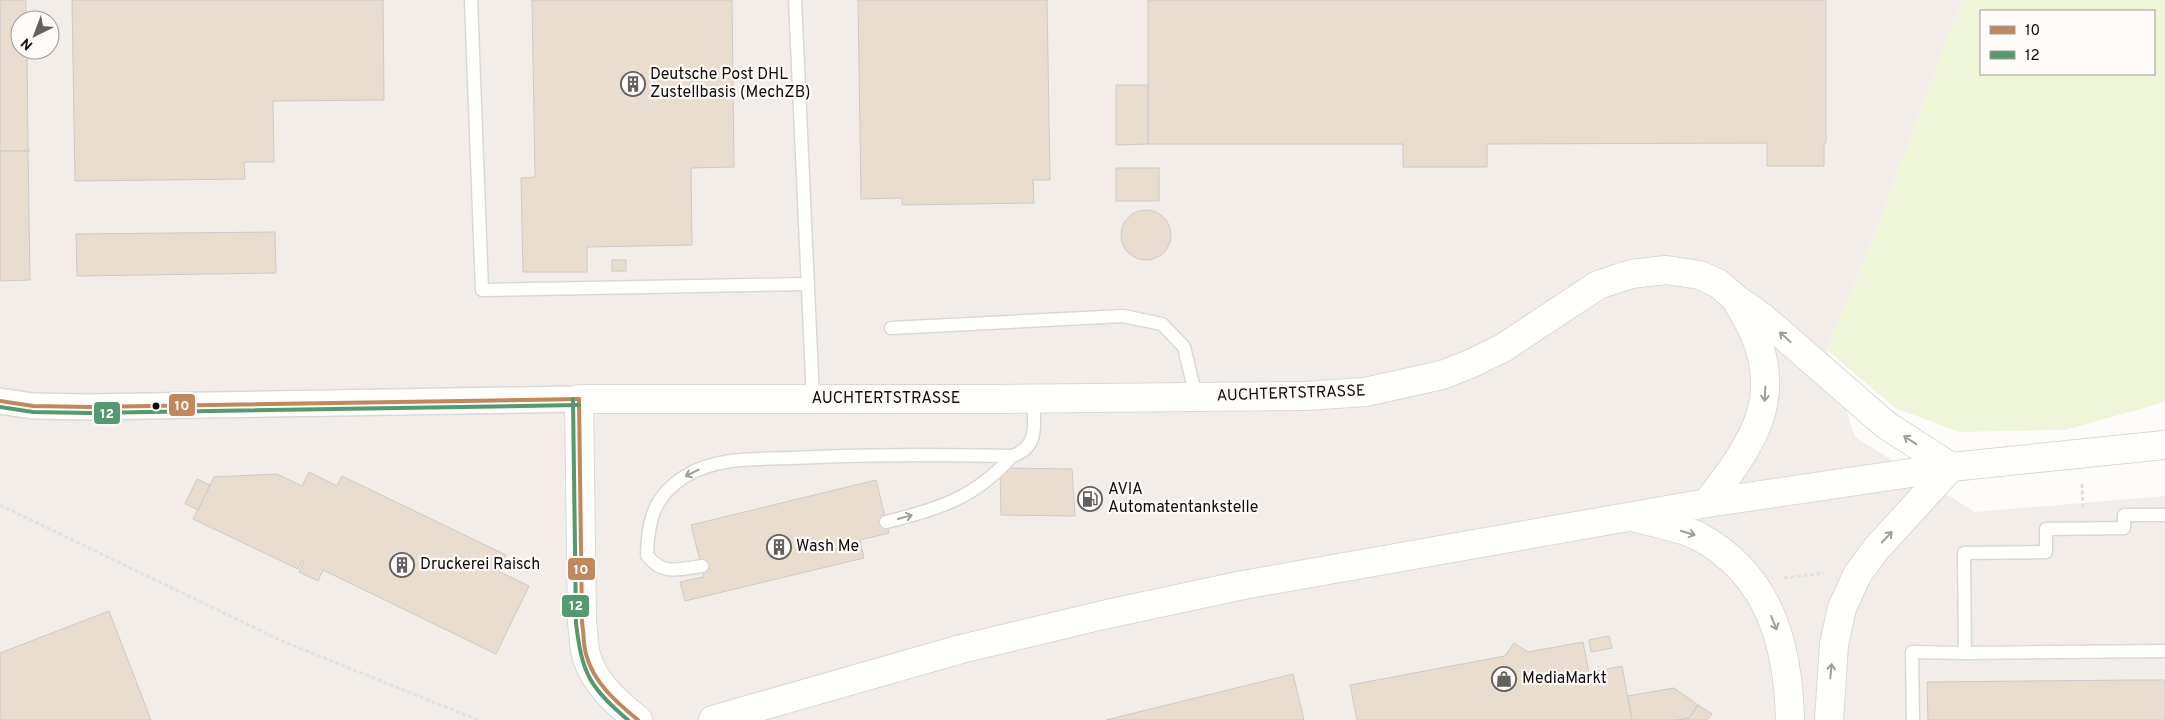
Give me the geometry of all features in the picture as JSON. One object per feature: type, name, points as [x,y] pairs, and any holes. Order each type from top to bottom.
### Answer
[{"type":"main road","name":"AUCHTERTSTRASSE","points":[[579,399],[1196,397],[1306,396],[1365,392],[1442,375],[1503,348],[1598,285],[1631,274],[1666,270],[1700,275],[1719,284],[1736,300]]},
{"type":"main road","points":[[1736,300],[1762,317],[1886,425],[1951,467]]},
{"type":"main road","points":[[1706,502],[1747,448],[1758,425],[1766,398],[1765,369],[1755,334],[1736,300]]},
{"type":"main road","points":[[579,399],[582,623],[586,657],[599,682],[620,706],[638,720]]},
{"type":"main road","points":[[713,720],[961,649],[1103,615],[1244,585],[1706,502],[1951,467],[2165,445]]},
{"type":"main road","points":[[1829,720],[1834,644],[1842,608],[1858,575],[1876,549],[1951,467]]},
{"type":"main road","points":[[1624,516],[1696,535],[1725,554],[1745,572],[1762,594],[1777,629],[1785,665],[1790,720]]},
{"type":"street","name":"AUCHTERTSTRASSE","points":[[0,401],[33,406],[89,407],[579,399]]},
{"type":"lane","points":[[471,0],[482,290],[808,284]]},
{"type":"lane","points":[[795,0],[813,399]]},
{"type":"lane","points":[[891,328],[1122,316],[1162,324],[1184,347],[1196,397]]},
{"type":"lane","points":[[702,566],[664,570],[654,565],[647,555],[650,516],[668,490],[683,477],[702,468],[739,460],[872,455],[1012,456],[1022,453],[1030,446],[1033,436],[1033,398]]},
{"type":"lane","points":[[886,522],[944,506],[976,490],[1012,456]]},
{"type":"lane","points":[[1964,653],[1964,553],[2046,552],[2046,529],[2124,528],[2124,515],[2165,515]]},
{"type":"lane","points":[[1913,720],[1912,652],[2165,651]]},
{"type":"path","points":[[0,505],[282,641],[478,720]]},
{"type":"path","points":[[1774,579],[1827,572]]},
{"type":"shaded area","points":[[0,0],[1962,0],[1872,242],[1827,350],[1855,437],[1975,512],[2165,496],[2165,720],[0,720]]},
{"type":"green space","points":[[1962,0],[2165,0],[2165,402],[2065,430],[1959,432],[1895,408],[1827,350],[1872,242]]},
{"type":"building","points":[[0,0],[26,0],[26,10],[10,10],[10,60],[27,60],[28,149],[30,151],[0,151]]},
{"type":"building","points":[[72,0],[383,0],[384,100],[273,101],[274,162],[244,162],[245,179],[75,181]]},
{"type":"building","name":"Deutsche Post DHL Zustellbasis (MechZB)","points":[[532,0],[732,0],[734,167],[691,168],[692,245],[587,247],[587,272],[523,272],[521,178],[535,177]]},
{"type":"building","points":[[858,0],[1047,0],[1050,180],[1033,180],[1034,203],[902,205],[902,198],[861,199]]},
{"type":"building","points":[[1148,0],[1826,0],[1826,143],[1824,143],[1824,166],[1767,166],[1767,143],[1487,144],[1487,167],[1403,167],[1403,144],[1148,144]]},
{"type":"building","points":[[1116,85],[1148,85],[1148,144],[1116,145]]},
{"type":"building","points":[[0,151],[28,151],[30,280],[0,281]]},
{"type":"building","points":[[1116,168],[1159,168],[1159,201],[1116,201]]},
{"type":"building","points":[[1146,210],[1156,212],[1164,217],[1169,225],[1171,235],[1169,245],[1164,253],[1156,258],[1146,260],[1136,258],[1128,253],[1123,245],[1121,235],[1123,225],[1128,217],[1136,212]]},
{"type":"building","points":[[275,232],[276,273],[77,276],[76,234]]},
{"type":"building","points":[[612,260],[626,260],[626,271],[612,271]]},
{"type":"building","points":[[1000,468],[1072,469],[1075,516],[1001,515]]},
{"type":"building","name":"Druckerei Raisch","points":[[309,472],[337,486],[342,476],[506,555],[498,571],[529,586],[496,654],[323,570],[318,581],[299,572],[304,561],[302,560],[298,569],[193,519],[214,477],[277,474],[302,486]]},
{"type":"building","points":[[197,479],[210,485],[198,510],[185,504]]},
{"type":"building","name":"Wash Me","points":[[876,480],[889,533],[860,540],[864,558],[685,601],[680,582],[704,577],[691,525]]},
{"type":"building","points":[[109,611],[151,720],[0,720],[0,653]]},
{"type":"building","points":[[1609,636],[1612,648],[1591,652],[1589,640]]},
{"type":"building","name":"MediaMarkt","points":[[1583,642],[1589,673],[1622,666],[1632,720],[1357,720],[1350,685],[1505,656],[1514,643],[1528,652]]},
{"type":"building","points":[[1293,674],[1304,720],[1106,720]]},
{"type":"building","points":[[2165,680],[2165,720],[1928,720],[1927,682]]},
{"type":"building","points":[[1674,688],[1698,705],[1689,718],[1677,720],[1632,720],[1628,696]]},
{"type":"building","points":[[1698,705],[1712,714],[1707,720],[1677,720],[1689,718]]},
{"type":"transit line","name":"12","points":[[573,399],[576,623],[578,640],[585,667],[596,688],[628,720]]},
{"type":"transit line","name":"10","points":[[579,399],[582,623],[585,650],[594,674],[606,691],[638,720]]},
{"type":"transit line","name":"10","points":[[0,401],[33,406],[89,407],[579,399]]},
{"type":"transit line","name":"12","points":[[0,407],[33,412],[89,413],[579,405]]},
{"type":"place","name":"Deutsche Post DHL Zustellbasis (MechZB)","points":[[633,84]]},
{"type":"place","name":"AVIA Automatentankstelle","points":[[1090,499]]},
{"type":"place","name":"Wash Me","points":[[779,547]]},
{"type":"place","name":"Druckerei Raisch","points":[[402,565]]},
{"type":"place","name":"MediaMarkt","points":[[1504,679]]}]
